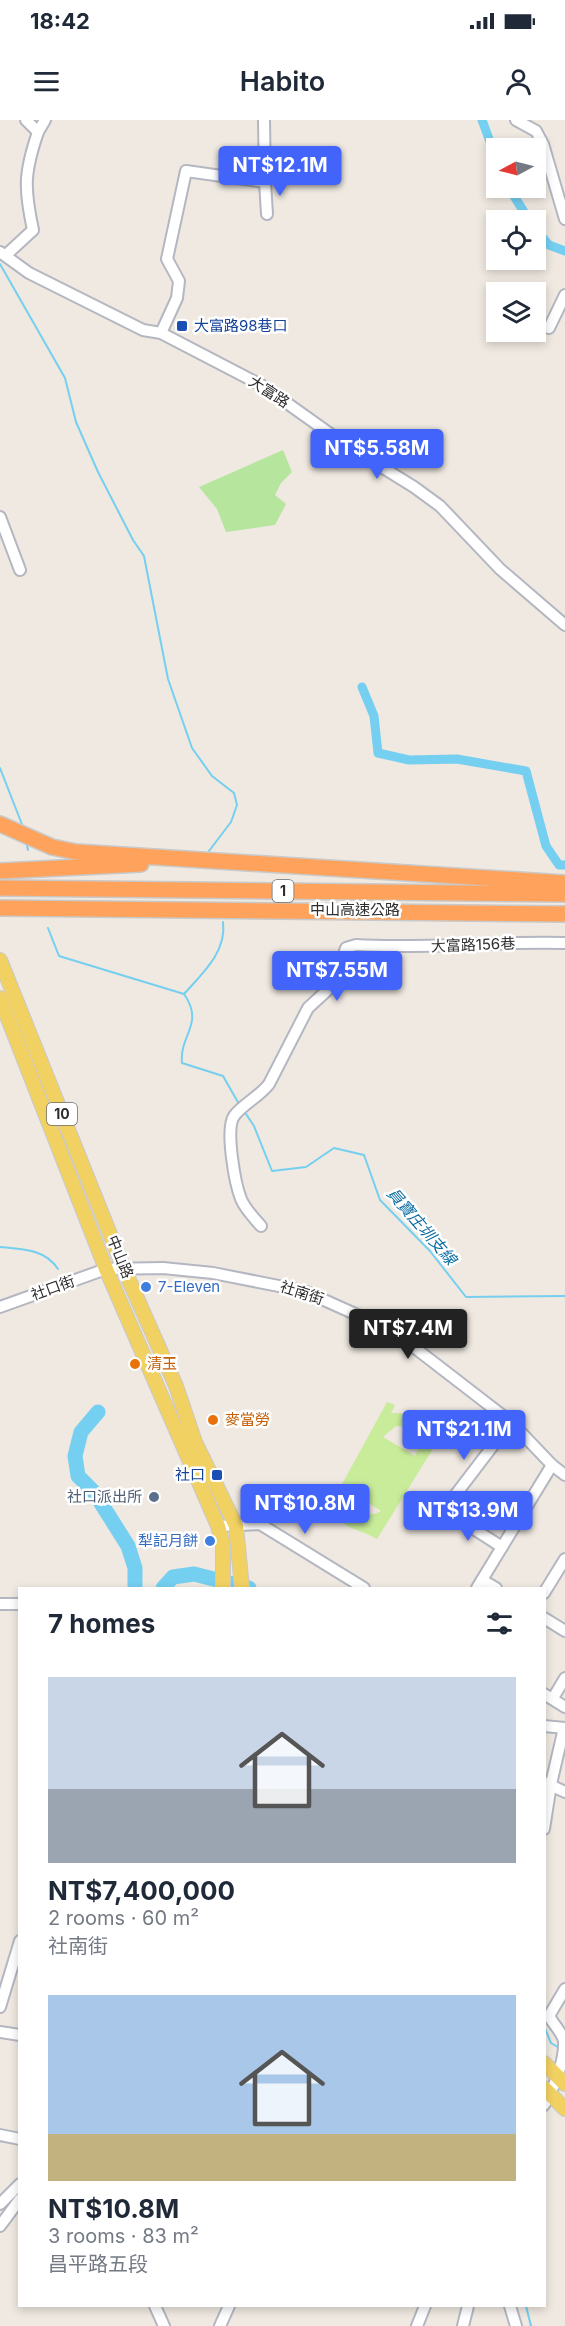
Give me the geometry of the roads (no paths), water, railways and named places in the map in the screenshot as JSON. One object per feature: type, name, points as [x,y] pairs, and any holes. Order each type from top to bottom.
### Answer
[{"type":"highway","points":[[0,824],[44,844],[76,852],[565,883]]},
{"type":"highway","points":[[0,871],[219,861]]},
{"type":"highway","name":"中山高速公路","points":[[0,888],[565,894]]},
{"type":"highway","name":"中山高速公路","points":[[0,908],[565,914]]},
{"type":"main road","name":"中山路","points":[[0,960],[124,1269],[176,1386],[195,1442],[236,1526],[242,1586]]},
{"type":"main road","name":"中山路","points":[[0,998],[106,1269],[218,1526],[223,1545],[223,1585]]},
{"type":"main road","points":[[546,2065],[561,2080]]},
{"type":"main road","points":[[547,2096],[565,2109]]},
{"type":"street","points":[[26,120],[38,132]]},
{"type":"street","points":[[3,253],[33,230],[25,190],[26,173],[38,132],[45,120]]},
{"type":"street","points":[[264,120],[267,214]]},
{"type":"street","points":[[516,120],[536,131],[543,144],[565,219]]},
{"type":"street","points":[[161,333],[177,298],[179,281],[167,260],[186,171],[265,182]]},
{"type":"street","name":"大富路","points":[[3,253],[29,273],[143,330],[161,333],[263,386],[343,443],[440,506],[500,569],[565,625]]},
{"type":"street","points":[[549,328],[565,296]]},
{"type":"street","points":[[0,517],[20,570]]},
{"type":"street","name":"大富路156巷","points":[[261,1226],[242,1202],[238,1191],[230,1126],[234,1116],[261,1094],[269,1084],[308,1008],[334,984],[346,948],[356,945],[475,946],[531,942],[565,943]]},
{"type":"street","name":"社南街","points":[[106,1269],[163,1268],[213,1273],[304,1291],[393,1331],[511,1422],[552,1465],[565,1475]]},
{"type":"street","name":"社口街","points":[[0,1307],[106,1269]]},
{"type":"street","points":[[502,1547],[449,1513],[450,1502],[511,1422]]},
{"type":"street","points":[[479,1584],[552,1465]]},
{"type":"street","points":[[218,1526],[260,1524],[362,1587]]},
{"type":"street","points":[[546,1590],[565,1559]]},
{"type":"street","points":[[0,1604],[18,1605]]},
{"type":"street","points":[[546,1619],[565,1631]]},
{"type":"street","points":[[565,1678],[548,1696],[565,1707]]},
{"type":"street","points":[[546,1726],[564,1728],[548,1783],[546,1806]]},
{"type":"street","points":[[548,1783],[565,1792]]},
{"type":"street","points":[[0,2007],[18,1948]]},
{"type":"street","points":[[547,2096],[561,2080],[564,2050],[564,2040],[549,2016],[565,1989]]},
{"type":"street","points":[[0,2032],[18,2035]]},
{"type":"street","points":[[0,2135],[18,2139]]},
{"type":"street","points":[[0,2204],[18,2186]]},
{"type":"street","points":[[0,2226],[18,2202]]},
{"type":"street","points":[[155,2307],[164,2326]]},
{"type":"street","points":[[220,2326],[229,2307]]},
{"type":"street","points":[[417,2326],[425,2307]]},
{"type":"street","points":[[463,2326],[468,2307]]},
{"type":"street","points":[[510,2307],[516,2326]]},
{"type":"waterway","points":[[482,120],[489,138]]},
{"type":"waterway","points":[[515,198],[523,210]]},
{"type":"waterway","points":[[546,242],[565,251]]},
{"type":"waterway","points":[[0,264],[65,378],[76,422],[98,472],[133,540],[144,556],[168,679],[192,748],[212,776],[234,793],[237,805],[231,822],[209,851]]},
{"type":"waterway","points":[[362,687],[374,716],[378,753],[409,760],[457,759],[526,771],[546,846],[559,865],[565,865]]},
{"type":"waterway","points":[[0,768],[23,827]]},
{"type":"waterway","points":[[26,841],[28,850]]},
{"type":"waterway","points":[[184,994],[217,953],[223,933],[223,922]]},
{"type":"waterway","name":"員寶庄圳支線","points":[[48,928],[59,956],[184,994],[190,1004],[192,1022],[182,1053],[182,1063],[223,1076],[239,1104]]},
{"type":"waterway","name":"員寶庄圳支線","points":[[244,1111],[254,1126],[272,1171],[306,1167],[334,1148],[364,1155],[380,1200],[430,1251],[466,1297],[565,1296]]},
{"type":"waterway","points":[[0,1247],[40,1254],[47,1257],[58,1269]]},
{"type":"waterway","points":[[98,1412],[81,1432],[75,1456],[78,1476],[94,1492],[128,1546],[135,1568],[135,1587]]},
{"type":"waterway","points":[[164,1587],[173,1577],[194,1574],[245,1587]]},
{"type":"waterway","points":[[546,2031],[551,2043],[561,2049]]},
{"type":"waterway","points":[[526,2307],[531,2326]]},
{"type":"place","name":"大富路98巷口","points":[[182,326]]},
{"type":"place","name":"7-Eleven","points":[[146,1287]]},
{"type":"place","name":"清玉","points":[[135,1364]]},
{"type":"place","name":"麥當勞","points":[[213,1420]]},
{"type":"place","name":"社口","points":[[217,1475]]},
{"type":"place","name":"社口派出所","points":[[154,1497]]},
{"type":"place","name":"犁記月餅","points":[[210,1541]]}]
